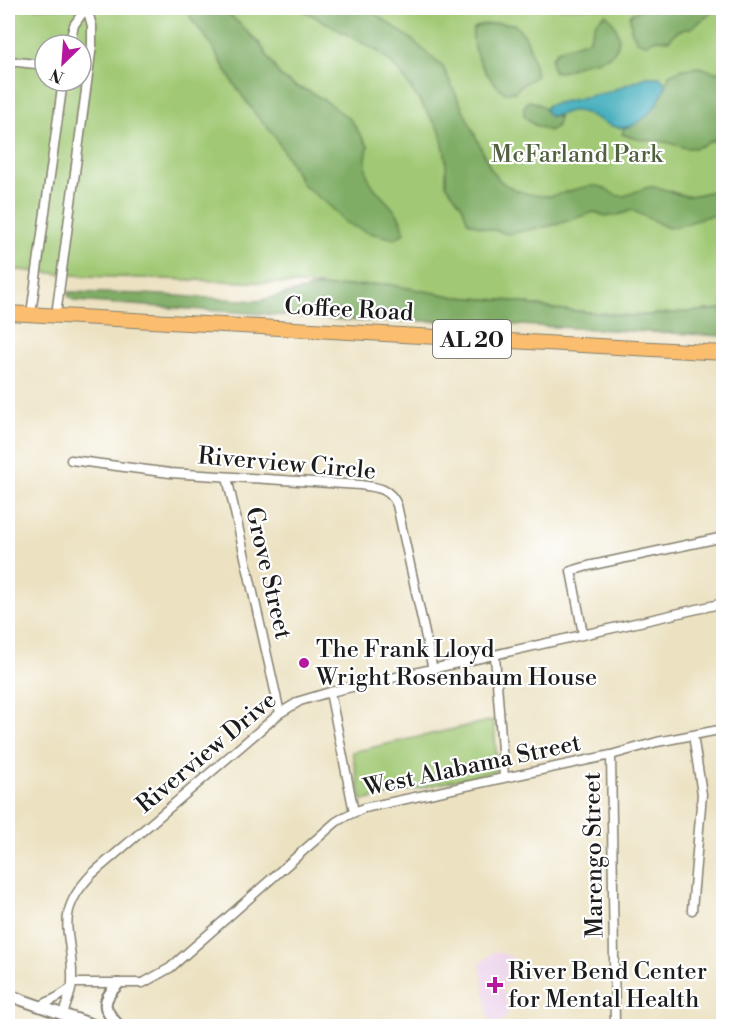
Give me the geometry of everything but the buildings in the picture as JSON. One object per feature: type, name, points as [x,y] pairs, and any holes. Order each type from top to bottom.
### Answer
[{"type":"main road","name":"Coffee Road","points":[[8,313],[723,353]]},
{"type":"street","points":[[72,33],[74,25],[87,8]]},
{"type":"street","points":[[87,8],[92,33]]},
{"type":"street","points":[[8,61],[33,64]]},
{"type":"street","points":[[31,314],[61,93]]},
{"type":"street","points":[[56,315],[81,93]]},
{"type":"street","name":"Riverview Circle","points":[[71,460],[170,473],[377,487],[387,490],[394,496],[397,505],[433,670]]},
{"type":"street","name":"Grove Street","points":[[227,477],[280,713]]},
{"type":"street","points":[[583,634],[572,571],[723,537]]},
{"type":"street","name":"Riverview Drive","points":[[63,1014],[71,986],[67,920],[71,902],[80,887],[92,874],[280,713],[300,701],[330,692],[723,603]]},
{"type":"street","points":[[495,656],[504,777]]},
{"type":"street","points":[[330,692],[354,812]]},
{"type":"street","name":"West Alabama Street","points":[[71,986],[143,983],[170,968],[336,822],[364,808],[723,729]]},
{"type":"street","points":[[692,910],[702,794],[693,735]]},
{"type":"street","name":"Marengo Street","points":[[610,755],[615,1026]]},
{"type":"street","points":[[118,984],[106,998],[105,1006],[107,1013],[119,1026]]},
{"type":"street","points":[[40,1006],[58,997],[71,986]]},
{"type":"street","points":[[8,994],[96,1026]]},
{"type":"shaded area","name":"River Bend Center for Mental Health","points":[[494,951],[512,957],[516,975],[502,988],[507,999],[505,1000],[508,1015],[499,1023],[489,1020],[480,964]]},
{"type":"green space","name":"McFarland Park","points":[[8,8],[723,8],[723,309],[633,316],[554,309],[513,301],[457,297],[423,291],[347,286],[311,288],[322,285],[87,276],[8,269]]},
{"type":"green space","points":[[186,8],[223,8],[260,44],[280,76],[297,87],[311,92],[350,119],[368,146],[367,175],[373,186],[399,217],[404,233],[395,239],[366,232],[346,223],[331,207],[303,185],[274,135],[256,115],[234,84]]},
{"type":"green space","points":[[299,8],[367,8],[410,38],[443,67],[491,169],[509,187],[543,196],[592,186],[600,186],[621,196],[652,187],[687,196],[723,189],[723,215],[708,216],[668,228],[632,210],[613,216],[594,212],[555,225],[508,234],[468,222],[462,206],[446,184],[446,158],[440,131],[399,71],[379,52]]},
{"type":"green space","points":[[642,8],[712,8],[710,14],[691,28],[678,31],[669,40],[656,39],[645,44],[637,41],[631,30],[630,15]]},
{"type":"green space","points":[[606,14],[617,30],[618,42],[613,53],[605,58],[584,63],[566,71],[553,71],[551,59],[558,50],[589,40],[596,22]]},
{"type":"green space","points":[[514,24],[527,39],[533,61],[536,76],[515,92],[505,93],[492,80],[481,64],[474,47],[473,29],[480,25]]},
{"type":"green space","points":[[700,67],[718,73],[723,68],[724,122],[720,137],[701,146],[689,148],[622,134],[624,128],[641,121],[666,85],[669,75],[682,69]]},
{"type":"green space","points":[[528,101],[541,106],[549,116],[559,117],[557,126],[549,131],[533,124],[524,116],[524,107]]},
{"type":"green space","points":[[387,284],[457,297],[513,301],[554,309],[633,316],[723,309],[723,336],[443,321],[361,321],[75,301],[68,296],[68,292],[145,294],[258,301],[311,288]]},
{"type":"green space","points":[[494,720],[497,771],[362,801],[352,752]]},
{"type":"water","points":[[646,77],[661,77],[666,85],[658,102],[646,117],[630,126],[621,128],[612,126],[577,111],[549,116],[545,109],[548,105],[608,92]]},
{"type":"place","name":"The Frank Lloyd Wright Rosenbaum House","points":[[304,663]]},
{"type":"place","name":"River Bend Center for Mental Health","points":[[495,985]]}]
